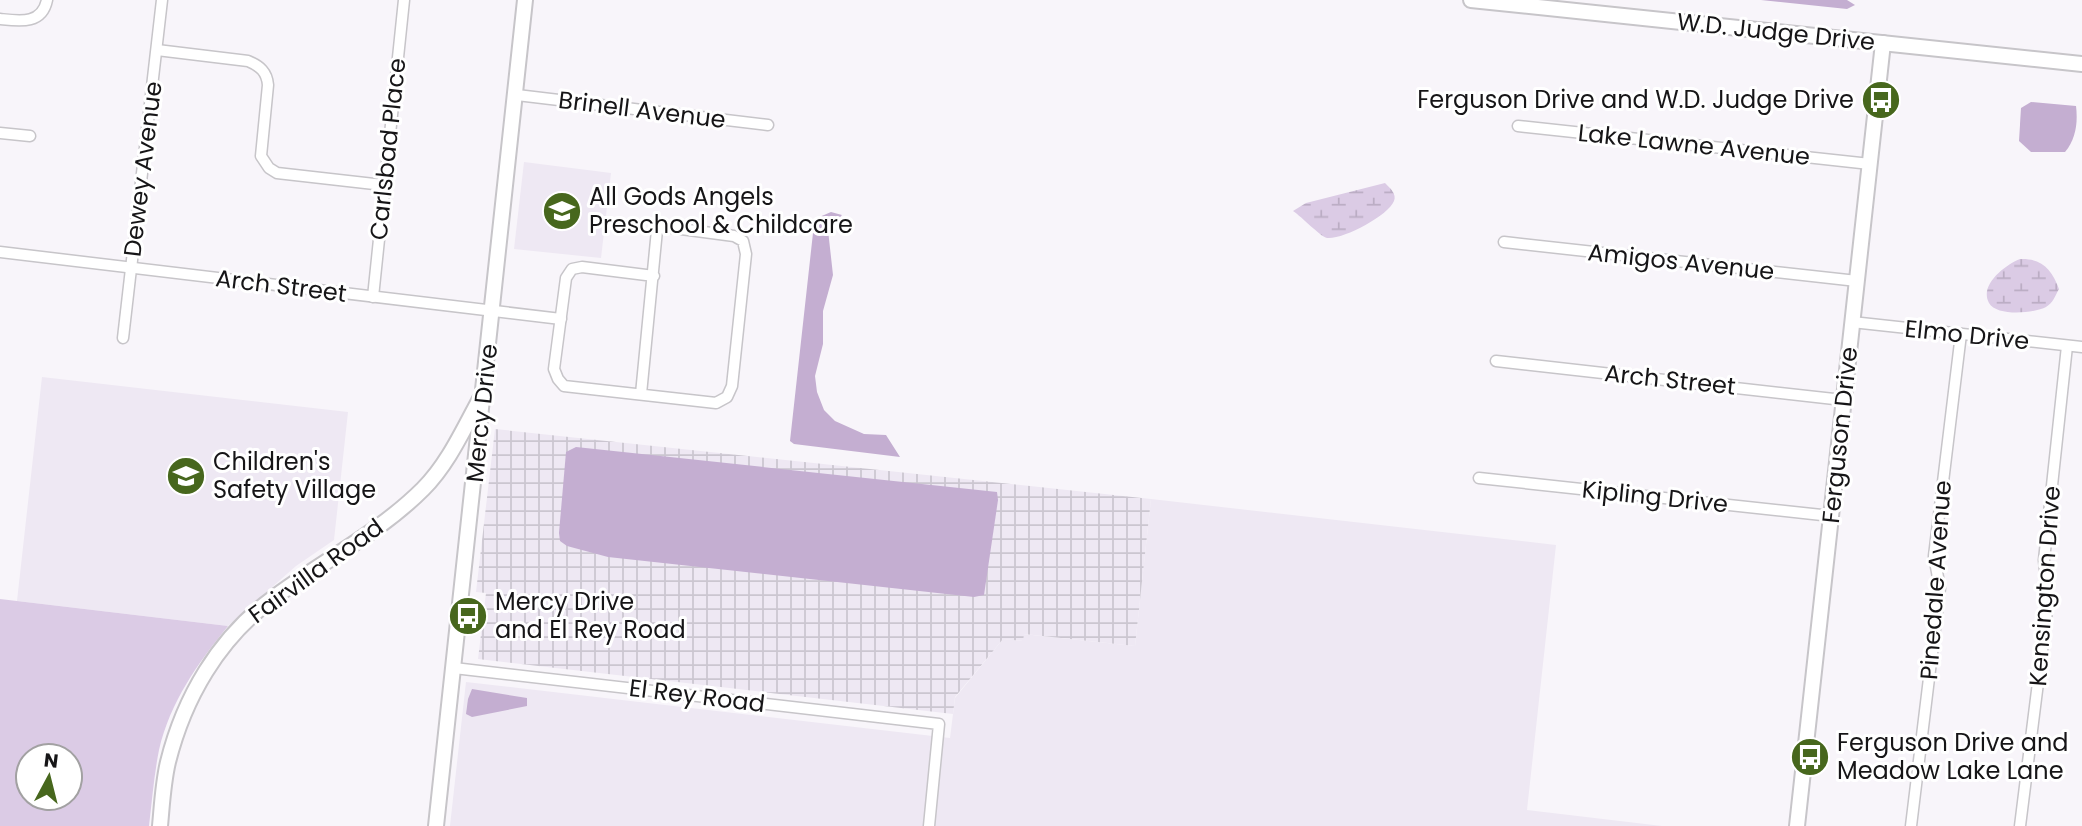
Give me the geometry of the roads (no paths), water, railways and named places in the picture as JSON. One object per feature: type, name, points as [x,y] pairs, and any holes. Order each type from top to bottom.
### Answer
[{"type":"street","points":[[0,19],[27,22],[40,15],[47,5],[47,0]]},
{"type":"street","name":"Dewey Avenue","points":[[123,338],[162,0]]},
{"type":"street","name":"Carlsbad Place","points":[[373,297],[404,0]]},
{"type":"street","name":"Mercy Drive","points":[[436,826],[517,94],[525,0]]},
{"type":"street","name":"W.D. Judge Drive","points":[[1471,0],[2082,64]]},
{"type":"street","name":"Ferguson Drive","points":[[1797,826],[1883,43]]},
{"type":"street","points":[[157,51],[248,61],[258,65],[267,78],[268,85],[261,156],[270,168],[283,174],[383,185]]},
{"type":"street","name":"Brinell Avenue","points":[[517,94],[768,125]]},
{"type":"street","name":"Lake Lawne Avenue","points":[[1518,126],[1870,164]]},
{"type":"street","points":[[0,133],[30,136]]},
{"type":"street","points":[[641,394],[654,276],[657,230],[666,227],[734,236],[743,241],[746,254],[732,386],[727,397],[716,403],[564,386],[554,369],[566,278],[572,269],[582,267],[654,276]]},
{"type":"street","name":"Amigos Avenue","points":[[1504,242],[1857,281]]},
{"type":"street","name":"Arch Street","points":[[0,252],[561,319]]},
{"type":"street","name":"Elmo Drive","points":[[1852,322],[2082,347]]},
{"type":"street","name":"Pinedale Avenue","points":[[1911,826],[1940,588],[1934,556],[1961,334]]},
{"type":"street","name":"Kensington Drive","points":[[2020,826],[2048,603],[2044,560],[2067,346]]},
{"type":"street","name":"Arch Street","points":[[1496,360],[1843,400]]},
{"type":"street","name":"Fairvilla Road","points":[[160,826],[167,765],[179,724],[196,688],[227,641],[271,600],[381,524],[424,488],[455,448],[484,392]]},
{"type":"street","points":[[455,448],[461,444],[478,445]]},
{"type":"street","name":"Kipling Drive","points":[[1479,478],[1831,516]]},
{"type":"street","name":"El Rey Road","points":[[454,668],[939,724],[929,826]]},
{"type":"place","name":"Ferguson Drive and W.D. Judge Drive","points":[[1881,100]]},
{"type":"place","name":"All Gods Angels Preschool & Childcare","points":[[562,211]]},
{"type":"place","name":"Children's Safety Village","points":[[186,476]]},
{"type":"place","name":"Mercy Drive and El Rey Road","points":[[468,616]]},
{"type":"place","name":"Ferguson Drive and Meadow Lake Lane","points":[[1810,757]]}]
